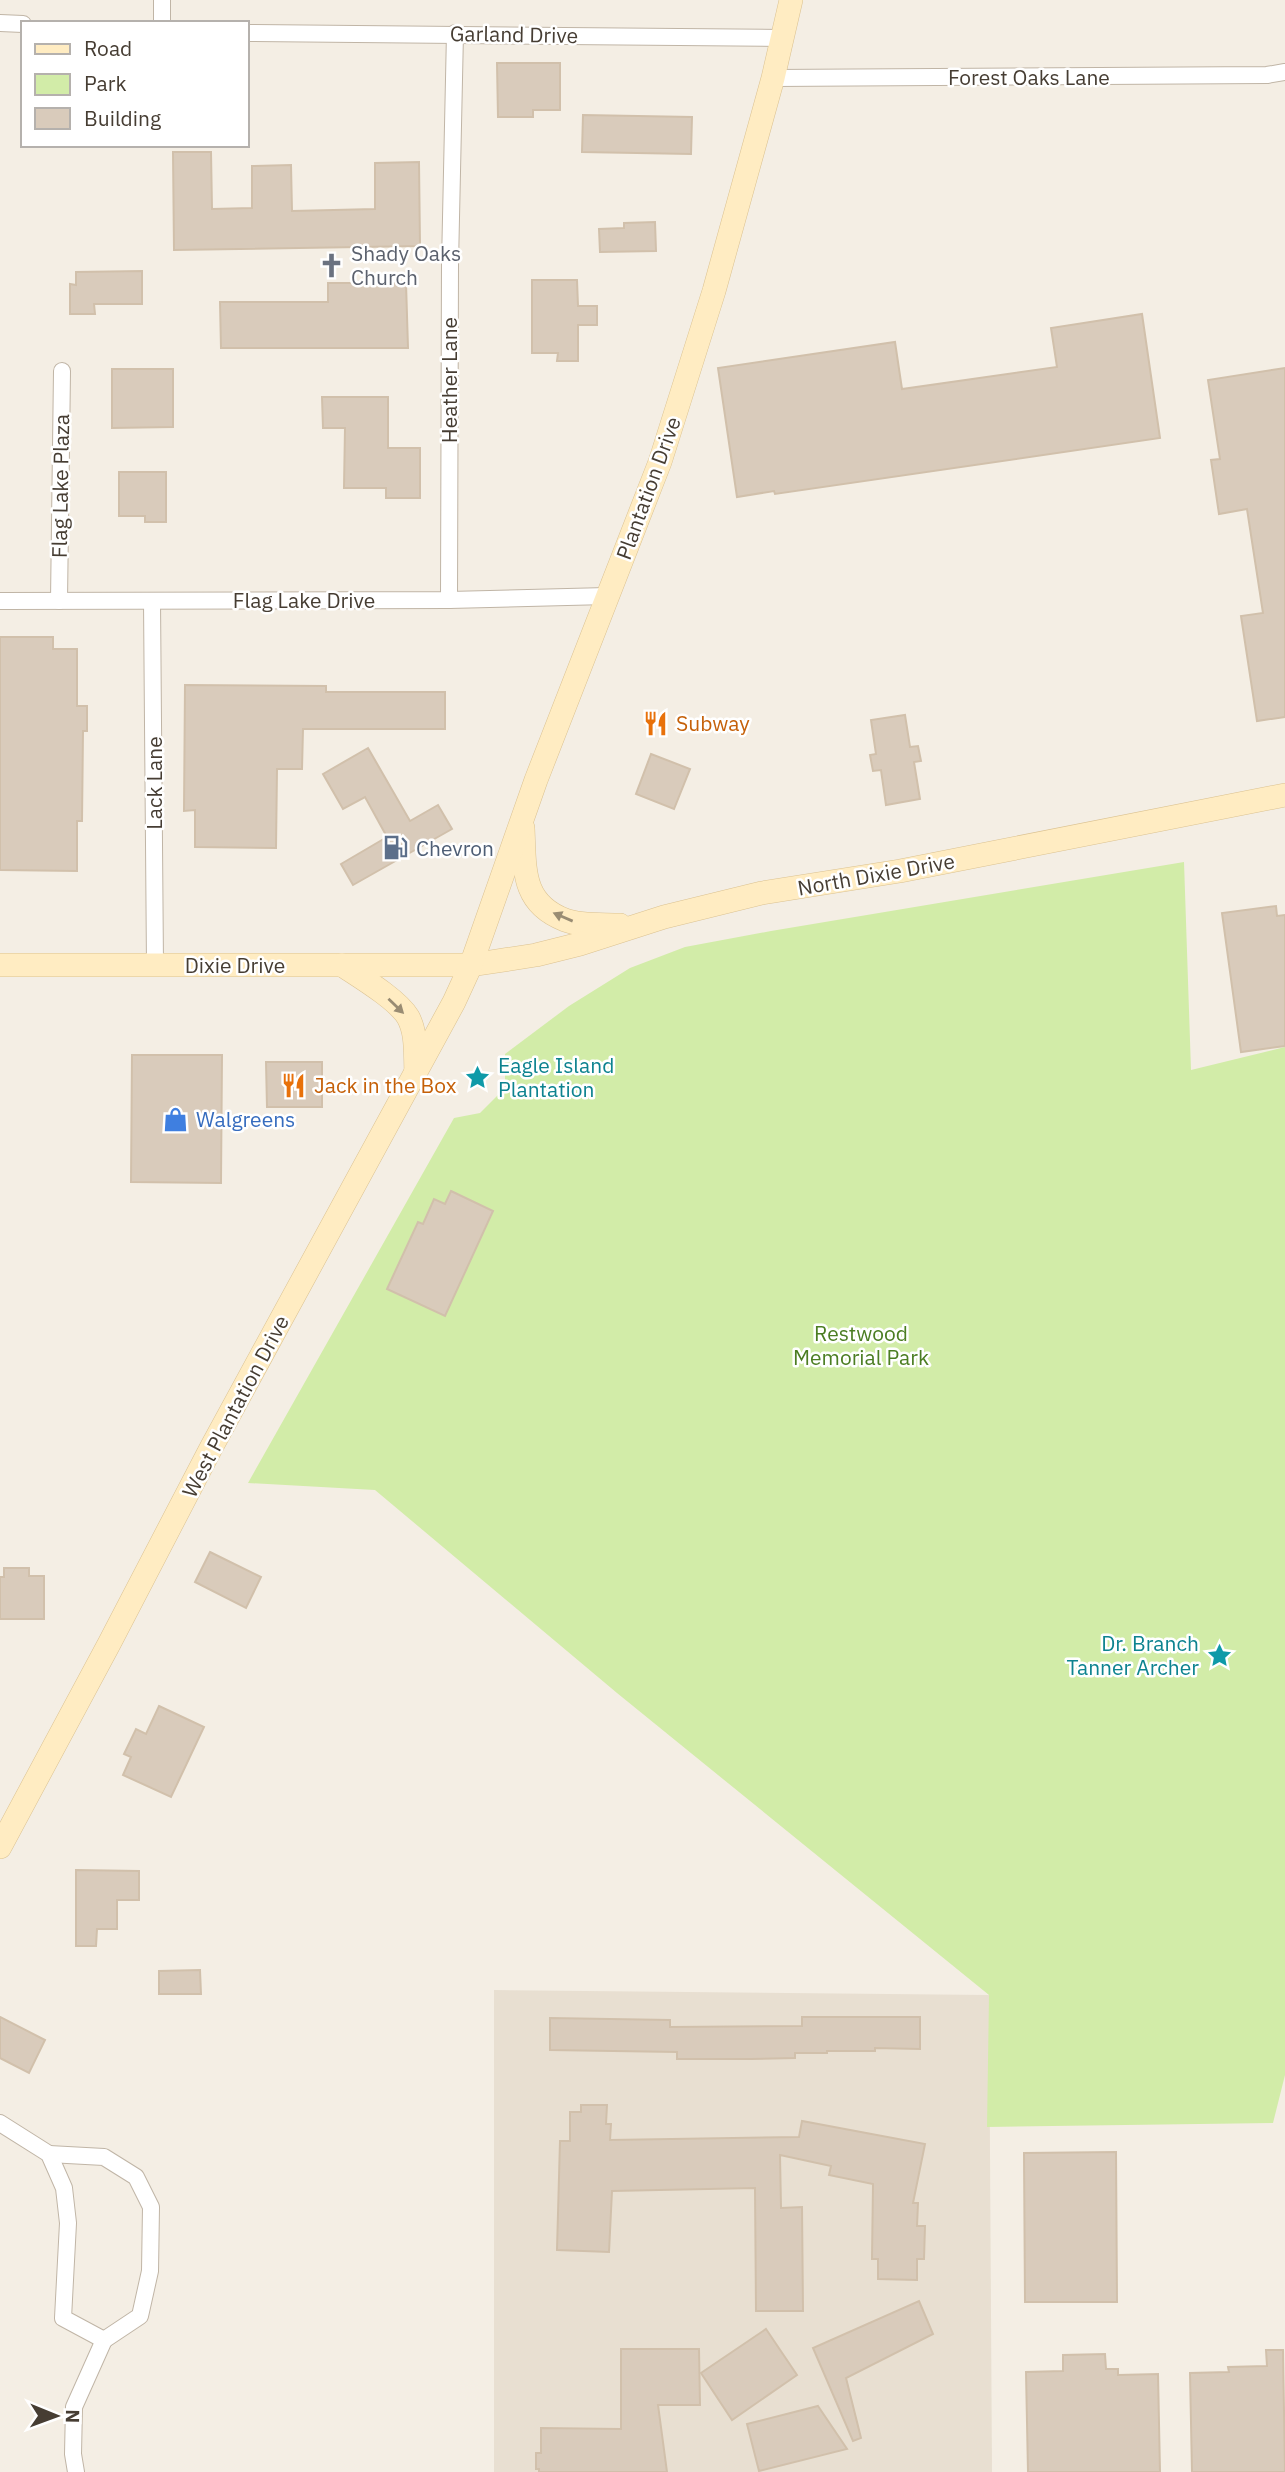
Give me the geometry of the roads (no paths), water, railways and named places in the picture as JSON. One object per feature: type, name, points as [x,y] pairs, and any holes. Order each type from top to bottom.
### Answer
[{"type":"main road","name":"Plantation Drive","points":[[471,965],[523,816],[660,462],[714,291],[773,78],[791,0]]},
{"type":"main road","name":"North Dixie Drive","points":[[471,965],[547,952],[630,926],[762,893],[913,868],[1285,795]]},
{"type":"main road","points":[[523,816],[525,876],[536,903],[566,921],[630,926]]},
{"type":"main road","name":"Dixie Drive","points":[[0,965],[471,965]]},
{"type":"main road","points":[[342,965],[379,989],[408,1017],[415,1043],[416,1072]]},
{"type":"main road","name":"West Plantation Drive","points":[[0,1847],[211,1448],[454,1002],[471,965]]},
{"type":"street","points":[[162,0],[162,21]]},
{"type":"street","points":[[0,23],[21,24]]},
{"type":"street","name":"Garland Drive","points":[[248,33],[782,38]]},
{"type":"street","name":"Heather Lane","points":[[449,600],[450,264],[455,33]]},
{"type":"street","name":"Forest Oaks Lane","points":[[773,78],[1254,75],[1285,72]]},
{"type":"street","name":"Flag Lake Plaza","points":[[59,601],[62,371]]},
{"type":"street","name":"Flag Lake Drive","points":[[0,601],[449,600],[607,596]]},
{"type":"street","name":"Lack Lane","points":[[152,601],[155,965]]},
{"type":"street","points":[[0,2123],[49,2154],[104,2157],[136,2177],[151,2207],[150,2271],[140,2316],[104,2340],[74,2407],[73,2454],[76,2472]]},
{"type":"street","points":[[49,2154],[64,2188],[68,2223],[63,2318],[104,2340]]},
{"type":"place","name":"Shady Oaks Church","points":[[331,265]]},
{"type":"place","name":"Subway","points":[[656,723]]},
{"type":"place","name":"Chevron","points":[[396,848]]},
{"type":"place","name":"Eagle Island Plantation","points":[[478,1077]]},
{"type":"place","name":"Jack in the Box","points":[[294,1085]]},
{"type":"place","name":"Walgreens","points":[[176,1119]]},
{"type":"place","name":"Dr. Branch Tanner Archer","points":[[1219,1655]]},
{"type":"park label","name":"Restwood Memorial Park","points":[[861,1345]]}]
